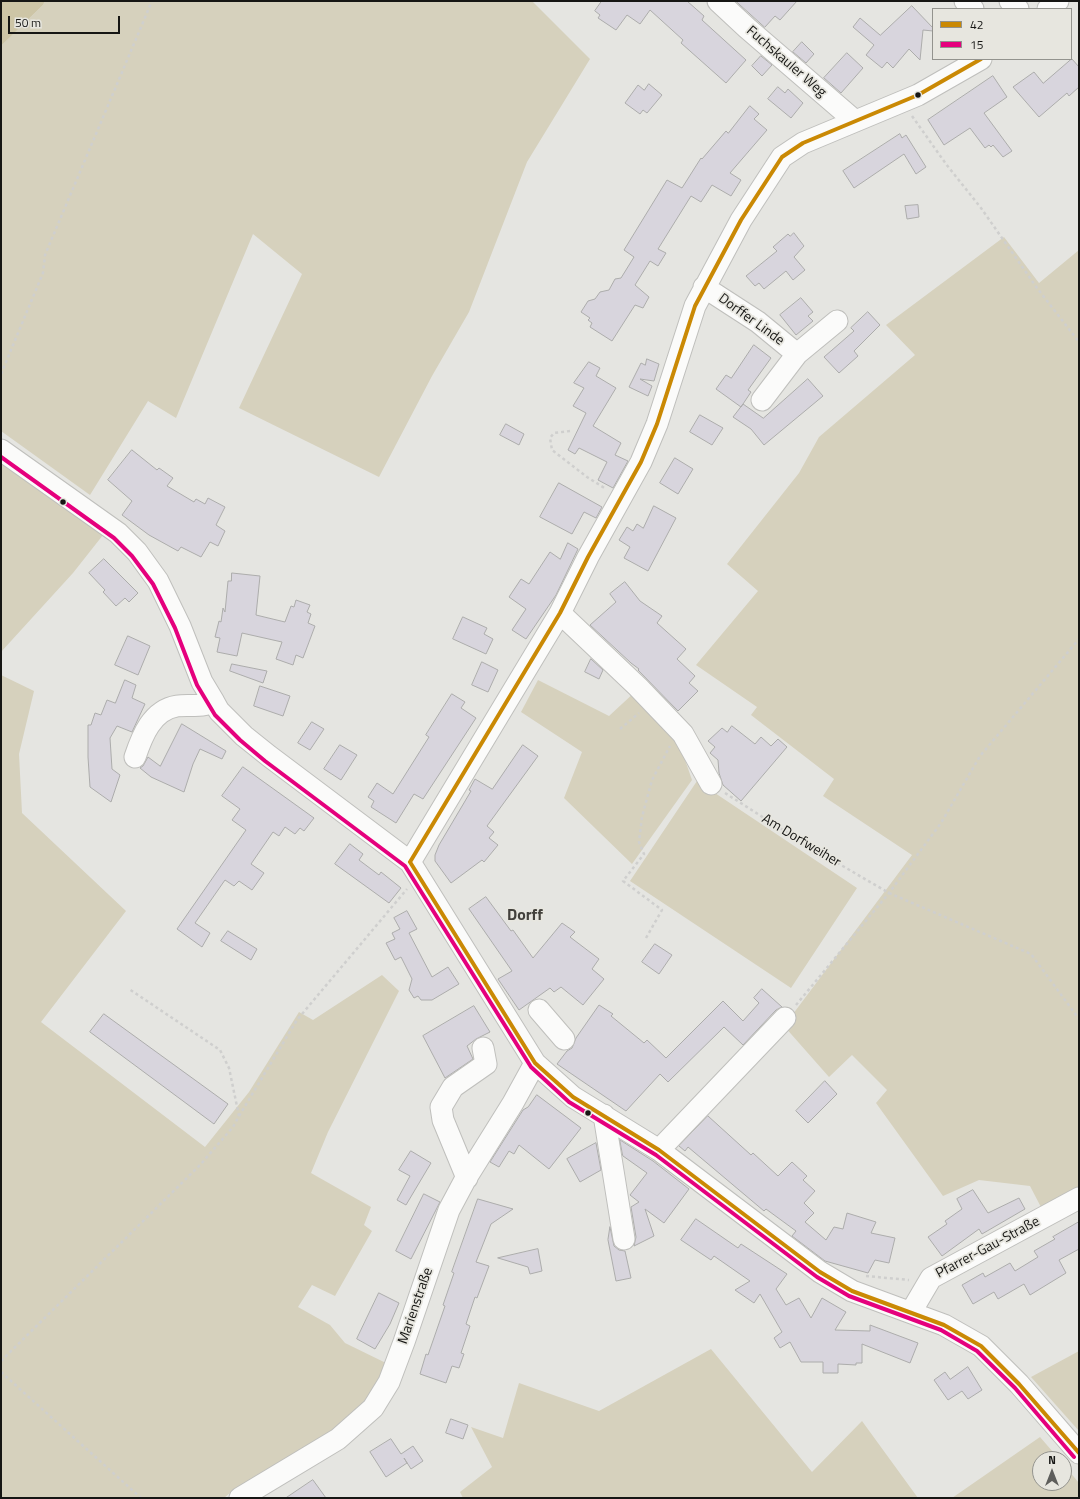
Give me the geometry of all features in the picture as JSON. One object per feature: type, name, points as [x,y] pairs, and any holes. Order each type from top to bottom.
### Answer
[{"type":"street","name":"Fuchskauler Weg","points":[[718,1],[747,28],[855,121]]},
{"type":"street","points":[[1049,8],[1058,1]]},
{"type":"street","points":[[415,869],[560,613],[641,462],[658,424],[687,327],[704,287],[741,220],[782,158],[803,143],[904,101],[953,76],[978,60]]},
{"type":"street","name":"Dorffer Linde","points":[[704,287],[758,322],[797,354]]},
{"type":"street","name":"Dorffer Linde","points":[[762,400],[797,354],[837,321]]},
{"type":"street","points":[[1,450],[118,533],[137,552],[158,581],[180,626],[202,682],[219,711],[244,736],[268,756],[415,869],[535,1063],[573,1097],[659,1150],[820,1272],[852,1291],[944,1325],[981,1346],[1019,1384],[1079,1453]]},
{"type":"street","points":[[560,613],[638,687],[684,734],[711,784]]},
{"type":"street","points":[[135,757],[144,732],[160,714],[177,706],[206,706],[214,702]]},
{"type":"street","points":[[539,1010],[564,1040]]},
{"type":"street","points":[[659,1150],[785,1018]]},
{"type":"street","points":[[467,1178],[442,1120],[441,1107],[453,1087],[486,1064],[483,1048]]},
{"type":"street","name":"Marienstraße","points":[[240,1498],[338,1439],[373,1408],[389,1382],[450,1210],[467,1178],[513,1103],[535,1063]]},
{"type":"street","points":[[604,1116],[624,1239]]},
{"type":"street","name":"Pfarrer-Gau-Straße","points":[[911,1312],[931,1278],[1079,1198]]},
{"type":"path","points":[[1,374],[42,273],[45,255],[152,1]]},
{"type":"path","points":[[904,101],[909,112],[946,164],[981,208],[1037,288],[1079,342]]},
{"type":"path","points":[[570,431],[554,433],[550,438],[552,450],[587,477],[621,498]]},
{"type":"path","points":[[785,1018],[890,893],[942,823],[980,756],[1079,639]]},
{"type":"path","points":[[620,729],[643,710]]},
{"type":"path","points":[[646,938],[662,910],[623,881],[644,854],[639,842],[642,817],[652,780],[673,740]]},
{"type":"path","name":"Am Dorfweiher","points":[[711,784],[805,844],[890,893],[1031,954],[1079,1019]]},
{"type":"path","points":[[1,1361],[200,1165],[233,1127],[297,1020],[407,890],[415,869]]},
{"type":"path","points":[[129,988],[220,1050],[229,1068],[239,1116]]},
{"type":"path","points":[[862,1276],[908,1280],[939,1274]]},
{"type":"path","points":[[1,1372],[141,1498]]},
{"type":"shaded area","points":[[1,1],[45,1],[43,5],[1,46]]},
{"type":"shaded area","points":[[45,1],[532,1],[590,59],[527,162],[469,312],[432,376],[379,477],[239,408],[302,274],[253,234],[176,418],[148,401],[90,495],[1,431],[1,46],[43,5]]},
{"type":"shaded area","points":[[1004,237],[1039,283],[1079,250],[1079,1190],[1043,1211],[1030,1186],[979,1180],[943,1196],[876,1103],[887,1090],[852,1055],[829,1077],[784,1026],[912,855],[823,796],[834,779],[751,715],[757,707],[696,665],[758,591],[727,564],[799,473],[819,437],[915,355],[886,325]]},
{"type":"shaded area","points":[[1,460],[79,514],[103,535],[73,573],[1,652]]},
{"type":"shaded area","points":[[1,675],[34,691],[19,754],[22,813],[126,911],[41,1022],[205,1147],[249,1092],[299,1012],[313,1020],[382,975],[399,991],[328,1132],[311,1173],[371,1207],[364,1225],[372,1231],[335,1296],[312,1285],[298,1307],[330,1325],[345,1343],[388,1364],[366,1405],[331,1432],[236,1488],[224,1498],[1,1498]]},
{"type":"shaded area","points":[[538,680],[609,716],[636,691],[676,734],[692,780],[632,864],[564,798],[582,752],[521,712]]},
{"type":"shaded area","points":[[697,781],[857,888],[791,988],[630,881]]},
{"type":"shaded area","points":[[711,1349],[812,1472],[862,1421],[918,1498],[463,1498],[460,1492],[492,1467],[471,1427],[503,1438],[519,1383],[599,1411]]},
{"type":"shaded area","points":[[1079,1351],[1079,1431],[1031,1377]]},
{"type":"shaded area","points":[[1040,1437],[1052,1451],[1032,1451],[1032,1491],[1072,1491],[1072,1475],[1079,1483],[1079,1498],[952,1498]]},
{"type":"building","points":[[602,1],[687,1],[704,16],[702,20],[746,60],[726,83],[681,43],[683,40],[650,10],[640,24],[627,15],[616,30],[598,18],[600,15],[595,11]]},
{"type":"building","points":[[736,1],[797,1],[780,20],[775,16],[765,27]]},
{"type":"building","points":[[912,6],[932,27],[932,31],[923,30],[920,60],[909,49],[893,68],[887,62],[882,68],[866,55],[874,45],[853,27],[860,18],[880,35]]},
{"type":"building","points":[[802,42],[814,54],[806,63],[793,52]]},
{"type":"building","points":[[847,53],[863,68],[841,93],[824,78]]},
{"type":"building","points":[[761,56],[772,65],[762,76],[752,66]]},
{"type":"building","points":[[1072,59],[1079,67],[1079,87],[1069,96],[1067,93],[1039,117],[1013,87],[1034,72],[1043,83]]},
{"type":"building","points":[[993,76],[1007,97],[984,113],[1012,151],[1003,157],[993,145],[991,147],[989,145],[985,148],[970,128],[944,145],[928,120]]},
{"type":"building","points":[[649,84],[662,95],[647,113],[643,110],[640,114],[625,103],[638,85],[644,90]]},
{"type":"building","points":[[778,87],[785,93],[788,89],[803,103],[791,118],[768,99]]},
{"type":"building","points":[[750,106],[759,114],[754,119],[767,130],[730,173],[741,180],[731,196],[712,185],[701,202],[691,196],[658,249],[666,253],[658,266],[650,261],[635,285],[649,297],[643,308],[635,305],[612,341],[590,327],[592,323],[588,320],[590,318],[581,312],[588,301],[595,299],[600,292],[609,290],[615,279],[621,278],[634,257],[624,250],[667,180],[682,188],[701,158],[702,159],[726,131],[728,133]]},
{"type":"building","points":[[900,134],[902,138],[906,135],[926,167],[916,174],[904,154],[854,188],[843,171]]},
{"type":"building","points":[[918,205],[919,217],[907,219],[905,206]]},
{"type":"building","points":[[794,233],[804,246],[794,257],[805,270],[793,280],[786,271],[764,289],[759,283],[755,286],[746,276],[777,251],[773,247],[788,234],[790,236]]},
{"type":"building","points":[[801,298],[813,312],[808,316],[813,321],[796,335],[780,315]]},
{"type":"building","points":[[868,312],[880,325],[854,351],[858,356],[839,373],[824,357],[854,331],[851,328]]},
{"type":"building","points":[[754,345],[771,358],[748,390],[751,392],[741,407],[716,389],[726,375],[731,378]]},
{"type":"building","points":[[647,359],[659,364],[654,381],[640,379],[652,386],[648,396],[629,387],[641,363],[645,365]]},
{"type":"building","points":[[589,362],[600,368],[596,376],[616,388],[593,426],[621,443],[615,455],[628,461],[613,488],[598,480],[607,462],[579,448],[575,454],[568,450],[586,413],[573,406],[584,388],[574,383]]},
{"type":"building","points":[[808,379],[823,396],[764,445],[751,429],[733,417],[743,404],[763,418]]},
{"type":"building","points":[[700,415],[723,428],[712,445],[690,432]]},
{"type":"building","points":[[506,424],[524,434],[519,445],[500,435]]},
{"type":"building","points":[[132,450],[157,470],[159,468],[173,478],[167,486],[194,502],[196,499],[205,504],[208,498],[225,507],[216,525],[225,531],[218,546],[210,542],[201,557],[181,547],[178,551],[149,535],[122,515],[132,501],[108,480]]},
{"type":"building","points":[[675,458],[693,469],[678,494],[660,483]]},
{"type":"building","points":[[559,483],[602,507],[596,518],[584,512],[572,534],[540,517]]},
{"type":"building","points":[[654,506],[676,518],[648,571],[624,558],[630,547],[619,540],[627,527],[633,531],[637,524],[643,528]]},
{"type":"building","points":[[568,543],[578,549],[556,595],[526,639],[512,630],[526,609],[509,597],[521,579],[529,584],[550,552],[560,559]]},
{"type":"building","points":[[104,559],[138,593],[129,602],[125,598],[116,606],[103,592],[105,590],[89,573]]},
{"type":"building","points":[[232,573],[260,576],[256,615],[285,622],[291,606],[294,607],[296,600],[310,605],[307,612],[311,614],[308,623],[315,626],[303,658],[296,655],[293,665],[276,659],[282,642],[242,633],[237,656],[217,652],[220,638],[215,637],[219,621],[221,622],[223,608],[225,612],[228,581],[231,581]]},
{"type":"building","points":[[625,582],[640,601],[662,616],[657,623],[686,649],[677,659],[695,676],[689,683],[698,691],[678,711],[638,670],[639,669],[590,625],[616,602],[610,594]]},
{"type":"building","points":[[463,617],[487,628],[484,634],[493,639],[486,654],[453,639]]},
{"type":"building","points":[[128,636],[150,646],[138,675],[115,665]]},
{"type":"building","points":[[591,659],[603,670],[599,679],[585,672]]},
{"type":"building","points":[[482,662],[498,670],[488,692],[472,685]]},
{"type":"building","points":[[232,664],[267,671],[263,683],[230,671]]},
{"type":"building","points":[[125,680],[136,685],[132,698],[145,704],[132,732],[117,726],[110,738],[112,769],[120,775],[111,802],[90,787],[88,725],[91,725],[95,713],[101,715],[107,700],[115,703]]},
{"type":"building","points":[[260,686],[290,696],[283,716],[254,706]]},
{"type":"building","points":[[452,694],[465,702],[461,708],[476,718],[423,799],[414,794],[396,823],[371,807],[374,801],[368,797],[377,783],[393,794],[429,737],[426,735]]},
{"type":"building","points":[[312,722],[324,729],[310,750],[298,743]]},
{"type":"building","points":[[182,724],[226,751],[222,759],[200,749],[193,764],[184,792],[151,777],[140,768],[143,766],[148,757],[160,766]]},
{"type":"building","points":[[732,726],[755,744],[761,737],[771,746],[778,739],[787,747],[741,801],[723,785],[719,773],[718,760],[710,753],[715,747],[708,741],[722,728],[727,732]]},
{"type":"building","points":[[340,745],[357,755],[341,780],[324,769]]},
{"type":"building","points":[[523,745],[538,756],[487,826],[494,832],[489,838],[498,845],[484,862],[482,860],[451,883],[435,861],[435,855],[439,845],[471,791],[469,790],[475,779],[492,789]]},
{"type":"building","points":[[243,767],[314,818],[304,831],[300,828],[295,834],[285,827],[279,836],[273,832],[251,864],[264,873],[252,890],[239,881],[234,886],[225,880],[195,923],[210,933],[202,947],[177,929],[246,830],[232,820],[240,809],[222,796]]},
{"type":"building","points":[[350,844],[363,854],[359,860],[379,875],[381,872],[401,888],[389,903],[335,864]]},
{"type":"building","points":[[486,897],[511,931],[513,930],[533,958],[562,923],[575,932],[570,937],[599,959],[592,969],[604,979],[583,1005],[561,987],[554,992],[550,988],[519,1010],[498,979],[512,971],[469,909]]},
{"type":"building","points":[[407,911],[417,929],[409,933],[432,977],[448,967],[459,984],[432,1000],[421,1000],[418,996],[414,998],[409,990],[412,979],[401,957],[395,960],[386,943],[395,939],[392,933],[400,929],[394,918]]},
{"type":"building","points":[[228,931],[257,949],[251,960],[221,941]]},
{"type":"building","points":[[655,944],[672,955],[659,974],[642,962]]},
{"type":"building","points":[[762,989],[782,1007],[776,1010],[743,1045],[724,1027],[668,1082],[660,1074],[626,1111],[557,1064],[567,1051],[572,1048],[576,1038],[599,1005],[613,1014],[611,1016],[644,1043],[647,1040],[666,1058],[723,1001],[743,1021],[759,1003],[754,998]]},
{"type":"building","points":[[474,1006],[490,1032],[476,1039],[467,1046],[473,1059],[445,1078],[423,1036]]},
{"type":"building","points":[[104,1014],[228,1104],[214,1124],[90,1032]]},
{"type":"building","points":[[825,1081],[837,1094],[808,1123],[796,1111]]},
{"type":"building","points":[[537,1095],[581,1128],[549,1169],[519,1145],[514,1154],[509,1151],[499,1167],[490,1162],[523,1110],[528,1107]]},
{"type":"building","points":[[708,1116],[751,1155],[753,1153],[778,1176],[792,1162],[807,1176],[803,1180],[815,1191],[804,1203],[814,1213],[805,1222],[826,1240],[834,1227],[843,1229],[847,1213],[876,1222],[871,1233],[895,1238],[889,1263],[875,1260],[868,1273],[825,1261],[792,1236],[796,1231],[766,1209],[764,1211],[688,1147],[685,1151],[679,1146]]},
{"type":"building","points":[[620,1140],[653,1161],[689,1189],[664,1223],[645,1209],[654,1236],[634,1246],[636,1237],[631,1207],[639,1202],[630,1195],[647,1173],[623,1156]]},
{"type":"building","points":[[596,1143],[601,1170],[580,1182],[567,1159]]},
{"type":"building","points":[[411,1151],[431,1163],[406,1205],[397,1200],[410,1176],[399,1170]]},
{"type":"building","points":[[973,1190],[988,1213],[1019,1198],[1025,1209],[982,1234],[979,1229],[942,1256],[928,1237],[947,1224],[945,1221],[962,1209],[957,1199]]},
{"type":"building","points":[[424,1194],[440,1202],[411,1259],[396,1251]]},
{"type":"building","points":[[478,1199],[513,1209],[491,1224],[476,1262],[489,1266],[477,1298],[475,1297],[466,1324],[470,1326],[461,1353],[464,1354],[459,1368],[452,1366],[446,1383],[420,1374],[426,1354],[428,1355],[445,1306],[443,1305],[454,1273],[452,1272]]},
{"type":"building","points":[[696,1219],[738,1248],[741,1244],[787,1274],[776,1289],[786,1305],[799,1298],[811,1318],[822,1298],[846,1312],[835,1330],[870,1331],[870,1325],[918,1343],[910,1363],[862,1344],[862,1363],[856,1363],[856,1365],[838,1364],[838,1373],[823,1373],[823,1362],[801,1362],[790,1342],[780,1348],[774,1338],[782,1332],[760,1294],[754,1303],[735,1290],[750,1281],[714,1256],[711,1260],[681,1240]]},
{"type":"building","points":[[1079,1222],[1079,1249],[1059,1260],[1066,1273],[1030,1295],[1024,1284],[998,1299],[994,1292],[973,1304],[962,1285],[983,1273],[985,1277],[1010,1263],[1015,1271],[1038,1257],[1034,1251],[1055,1239],[1053,1237]]},
{"type":"building","points":[[610,1227],[614,1246],[619,1250],[625,1251],[631,1278],[616,1281],[608,1240]]},
{"type":"building","points":[[538,1249],[542,1271],[530,1274],[528,1267],[498,1258]]},
{"type":"building","points":[[379,1293],[399,1303],[390,1324],[375,1349],[357,1339]]},
{"type":"building","points":[[968,1367],[982,1390],[968,1399],[962,1391],[948,1400],[934,1380],[945,1372],[950,1379]]},
{"type":"building","points":[[451,1419],[468,1425],[463,1439],[446,1433]]},
{"type":"building","points":[[391,1439],[401,1454],[413,1446],[423,1461],[411,1469],[404,1458],[407,1463],[386,1477],[370,1452]]},
{"type":"building","points":[[313,1480],[326,1498],[286,1498]]},
{"type":"transit line","name":"42","points":[[410,862],[560,613],[588,557],[641,462],[657,424],[695,306],[741,220],[782,157],[803,143],[918,95],[979,60]]},
{"type":"transit line","name":"15","points":[[1,457],[114,538],[132,556],[153,584],[175,628],[197,685],[215,715],[240,740],[265,761],[405,866],[531,1067],[569,1102],[656,1155],[817,1277],[849,1296],[941,1330],[977,1351],[1015,1388],[1074,1457]]},
{"type":"transit line","name":"42","points":[[410,862],[535,1063],[573,1097],[659,1150],[820,1272],[852,1291],[944,1325],[981,1346],[1019,1384],[1079,1453]]},
{"type":"district","name":"Dorff","points":[[525,916]]}]
